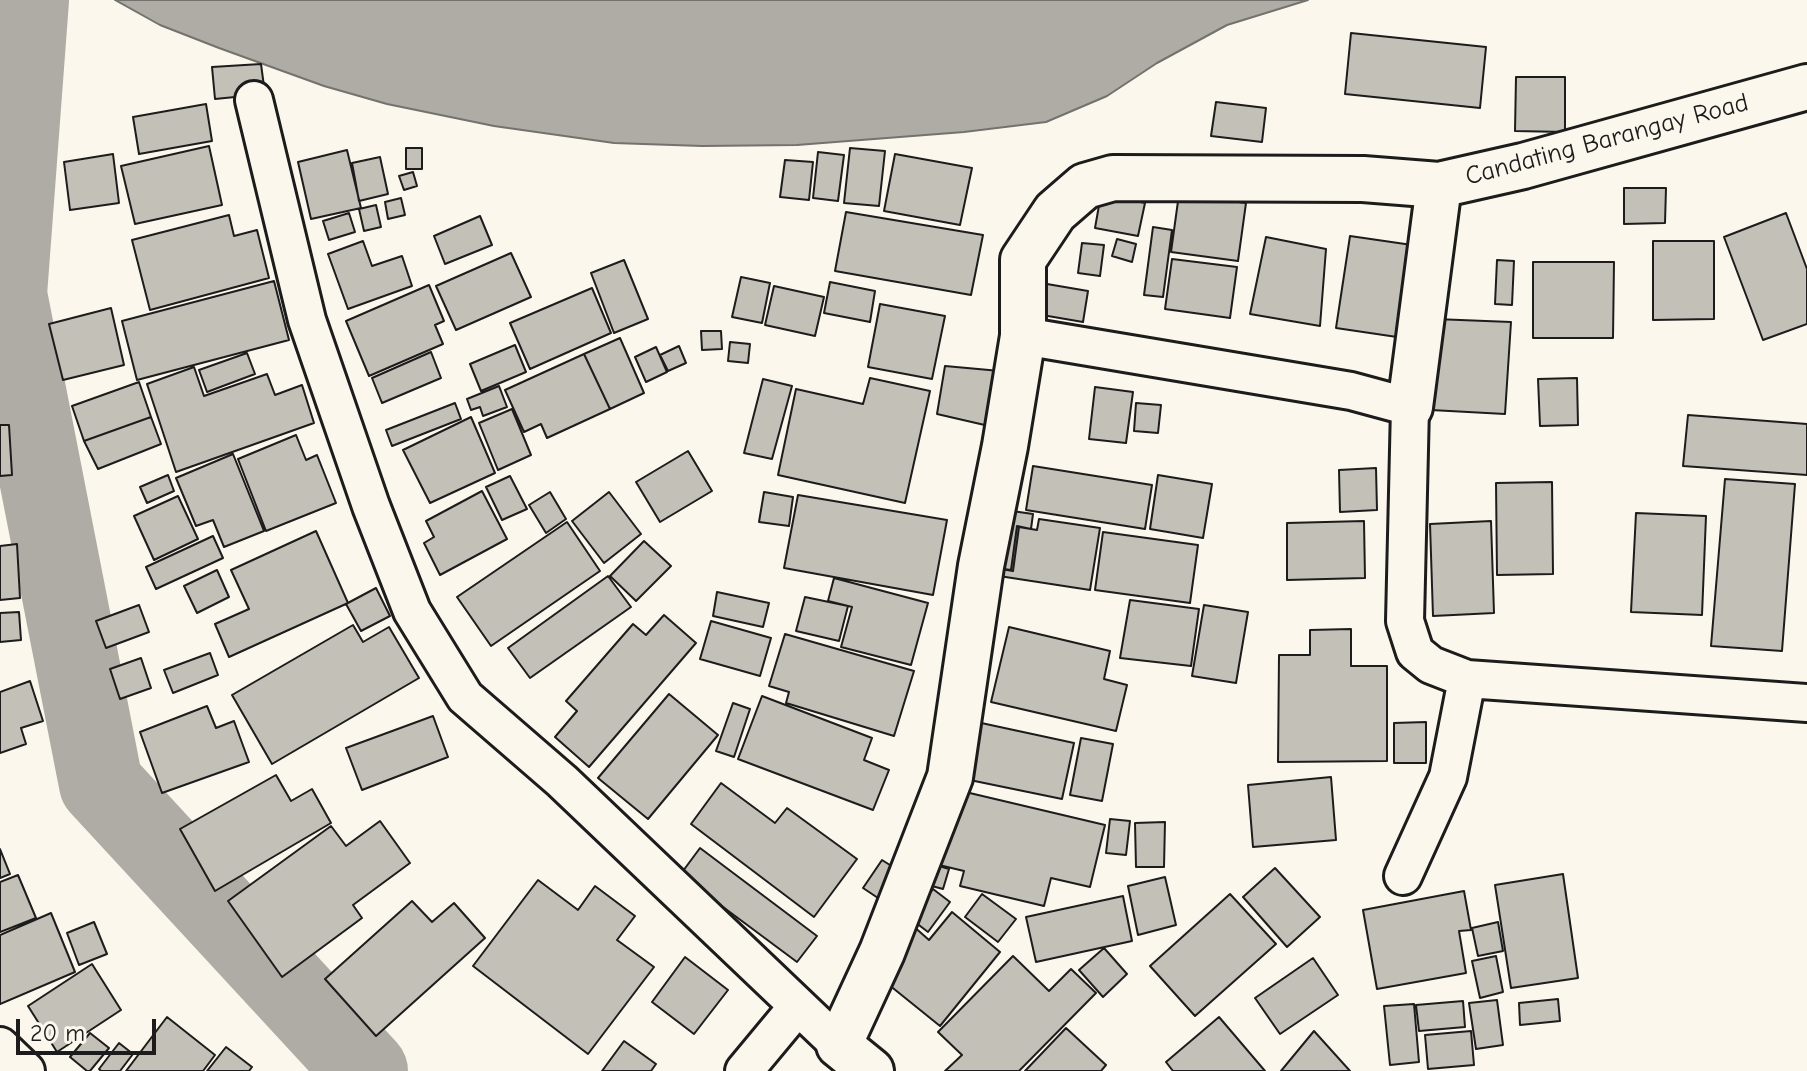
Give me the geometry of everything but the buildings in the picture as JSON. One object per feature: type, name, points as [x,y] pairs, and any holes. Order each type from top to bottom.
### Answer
[{"type":"street","name":"Candating Barangay Road","points":[[1410,407],[1439,185],[1523,166],[1807,87]]},
{"type":"street","points":[[254,100],[307,320],[371,506],[412,611],[465,697],[562,781],[855,1058],[882,952],[950,777],[981,566],[1023,336],[1023,260],[1055,212],[1085,186],[1113,178],[1363,179],[1439,185]]},
{"type":"street","points":[[1023,336],[1351,391],[1410,407],[1405,621],[1415,652],[1431,665],[1467,679],[1807,703]]},
{"type":"street","points":[[1403,876],[1448,777],[1467,679]]},
{"type":"street","points":[[744,1071],[798,1006]]},
{"type":"street","points":[[0,1046],[26,1071]]},
{"type":"shaded area","points":[[115,0],[1308,0],[1227,25],[1157,63],[1107,96],[1046,122],[964,132],[797,145],[702,146],[614,143],[494,126],[387,104],[324,86],[219,48],[160,25]]},
{"type":"waterway","points":[[27,0],[5,294],[101,784],[366,1071]]}]
